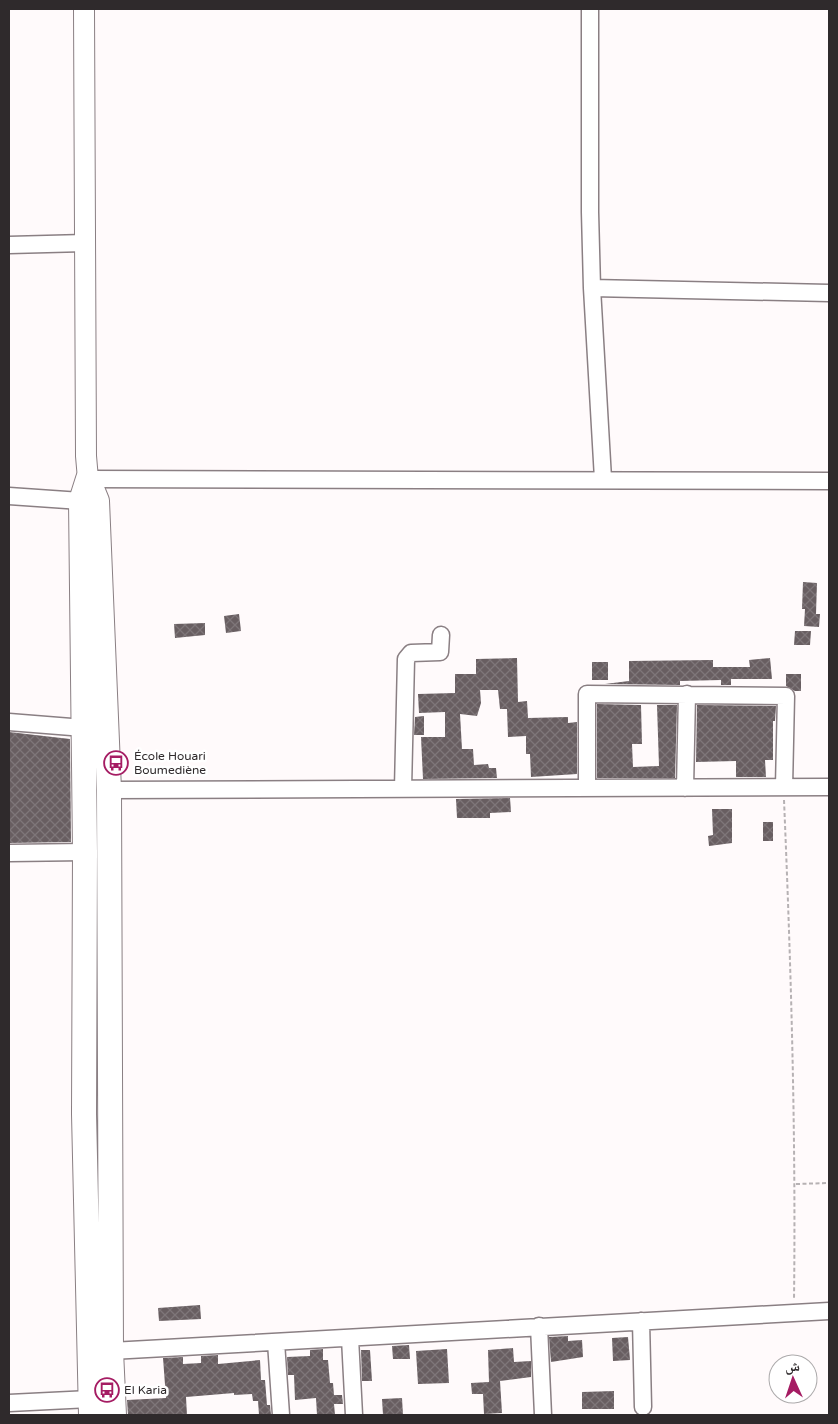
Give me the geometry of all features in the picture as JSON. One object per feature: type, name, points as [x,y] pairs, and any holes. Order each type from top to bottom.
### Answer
[{"type":"highway","points":[[84,490],[84,1114],[91,1407]]},
{"type":"highway","points":[[84,490],[97,501],[109,790],[111,1351],[114,1415]]},
{"type":"main road","points":[[84,9],[86,456],[84,490]]},
{"type":"street","points":[[590,9],[592,288],[603,479]]},
{"type":"street","points":[[9,245],[85,243]]},
{"type":"street","points":[[592,288],[829,293]]},
{"type":"street","points":[[9,496],[84,490],[603,479],[829,481]]},
{"type":"street","points":[[403,789],[406,659],[411,653],[440,652],[441,635]]},
{"type":"street","points":[[587,788],[587,694],[786,696],[784,787]]},
{"type":"street","points":[[685,788],[686,694]]},
{"type":"street","points":[[9,722],[84,728]]},
{"type":"street","points":[[109,790],[829,787]]},
{"type":"street","points":[[9,852],[85,852]]},
{"type":"street","points":[[111,1351],[829,1311]]},
{"type":"street","points":[[641,1320],[643,1407]]},
{"type":"street","points":[[539,1326],[543,1415]]},
{"type":"street","points":[[350,1338],[354,1415]]},
{"type":"street","points":[[276,1342],[281,1415]]},
{"type":"street","points":[[9,1403],[91,1407]]},
{"type":"path","points":[[784,787],[793,1017],[796,1184],[793,1313]]},
{"type":"path","points":[[796,1184],[829,1183]]},
{"type":"building","points":[[803,582],[817,583],[816,614],[820,614],[819,627],[804,626],[805,609],[802,609]]},
{"type":"building","points":[[239,614],[241,631],[226,633],[224,616]]},
{"type":"building","points":[[205,623],[205,635],[175,638],[174,624]]},
{"type":"building","points":[[795,631],[811,631],[810,645],[794,645]]},
{"type":"building","points":[[517,658],[518,702],[527,701],[528,718],[568,717],[568,723],[577,722],[577,774],[531,777],[530,754],[526,754],[526,736],[508,737],[507,709],[500,709],[498,690],[480,690],[481,703],[477,716],[460,714],[462,749],[473,749],[474,765],[488,764],[489,768],[496,768],[497,778],[423,779],[421,737],[445,737],[445,712],[419,713],[418,694],[455,693],[455,674],[476,674],[476,659]]},
{"type":"building","points":[[770,658],[772,679],[731,679],[731,685],[721,685],[721,680],[680,681],[680,685],[605,684],[629,681],[629,661],[713,660],[713,667],[750,667],[749,660]]},
{"type":"building","points":[[592,662],[608,662],[608,680],[592,680]]},
{"type":"building","points":[[786,674],[801,674],[801,691],[795,691],[786,686]]},
{"type":"building","points":[[597,704],[641,705],[642,744],[632,744],[633,767],[659,766],[657,705],[677,705],[675,778],[597,778]]},
{"type":"building","points":[[697,705],[776,706],[775,721],[773,721],[773,760],[765,760],[766,777],[736,777],[736,761],[696,762]]},
{"type":"building","points":[[424,716],[424,735],[414,735],[415,717]]},
{"type":"building","points":[[9,732],[70,739],[71,842],[9,843]]},
{"type":"building","points":[[510,798],[511,812],[490,813],[490,818],[457,818],[456,799]]},
{"type":"building","points":[[712,809],[732,809],[732,843],[709,846],[708,836],[713,835]]},
{"type":"building","points":[[763,822],[773,822],[773,841],[763,841]]},
{"type":"building","points":[[200,1305],[201,1319],[159,1321],[158,1308]]},
{"type":"building","points":[[568,1336],[568,1341],[582,1340],[583,1357],[551,1362],[549,1337]]},
{"type":"building","points":[[628,1337],[630,1360],[613,1361],[612,1338]]},
{"type":"building","points":[[409,1345],[410,1359],[393,1359],[392,1346]]},
{"type":"building","points":[[513,1348],[514,1362],[531,1361],[531,1377],[500,1381],[502,1413],[484,1414],[483,1394],[472,1394],[471,1383],[489,1382],[488,1350]]},
{"type":"building","points":[[323,1349],[323,1360],[328,1360],[330,1383],[333,1383],[334,1395],[342,1395],[343,1404],[334,1404],[335,1415],[317,1415],[316,1398],[295,1400],[294,1375],[288,1375],[287,1357],[310,1356],[310,1350]]},
{"type":"building","points":[[447,1349],[449,1383],[418,1384],[416,1351]]},
{"type":"building","points":[[361,1350],[370,1350],[372,1381],[362,1381]]},
{"type":"building","points":[[218,1355],[218,1364],[260,1360],[261,1380],[265,1380],[267,1405],[270,1405],[271,1415],[259,1415],[258,1401],[253,1401],[252,1394],[234,1395],[234,1393],[186,1397],[187,1415],[128,1415],[127,1400],[166,1398],[163,1358],[183,1357],[183,1364],[201,1363],[201,1356]]},
{"type":"building","points":[[614,1391],[614,1409],[582,1409],[582,1392]]},
{"type":"building","points":[[402,1398],[403,1415],[383,1415],[382,1399]]},
{"type":"place","name":"École Houari Boumediène","points":[[116,763]]},
{"type":"place","name":"El Karia","points":[[107,1390]]}]
